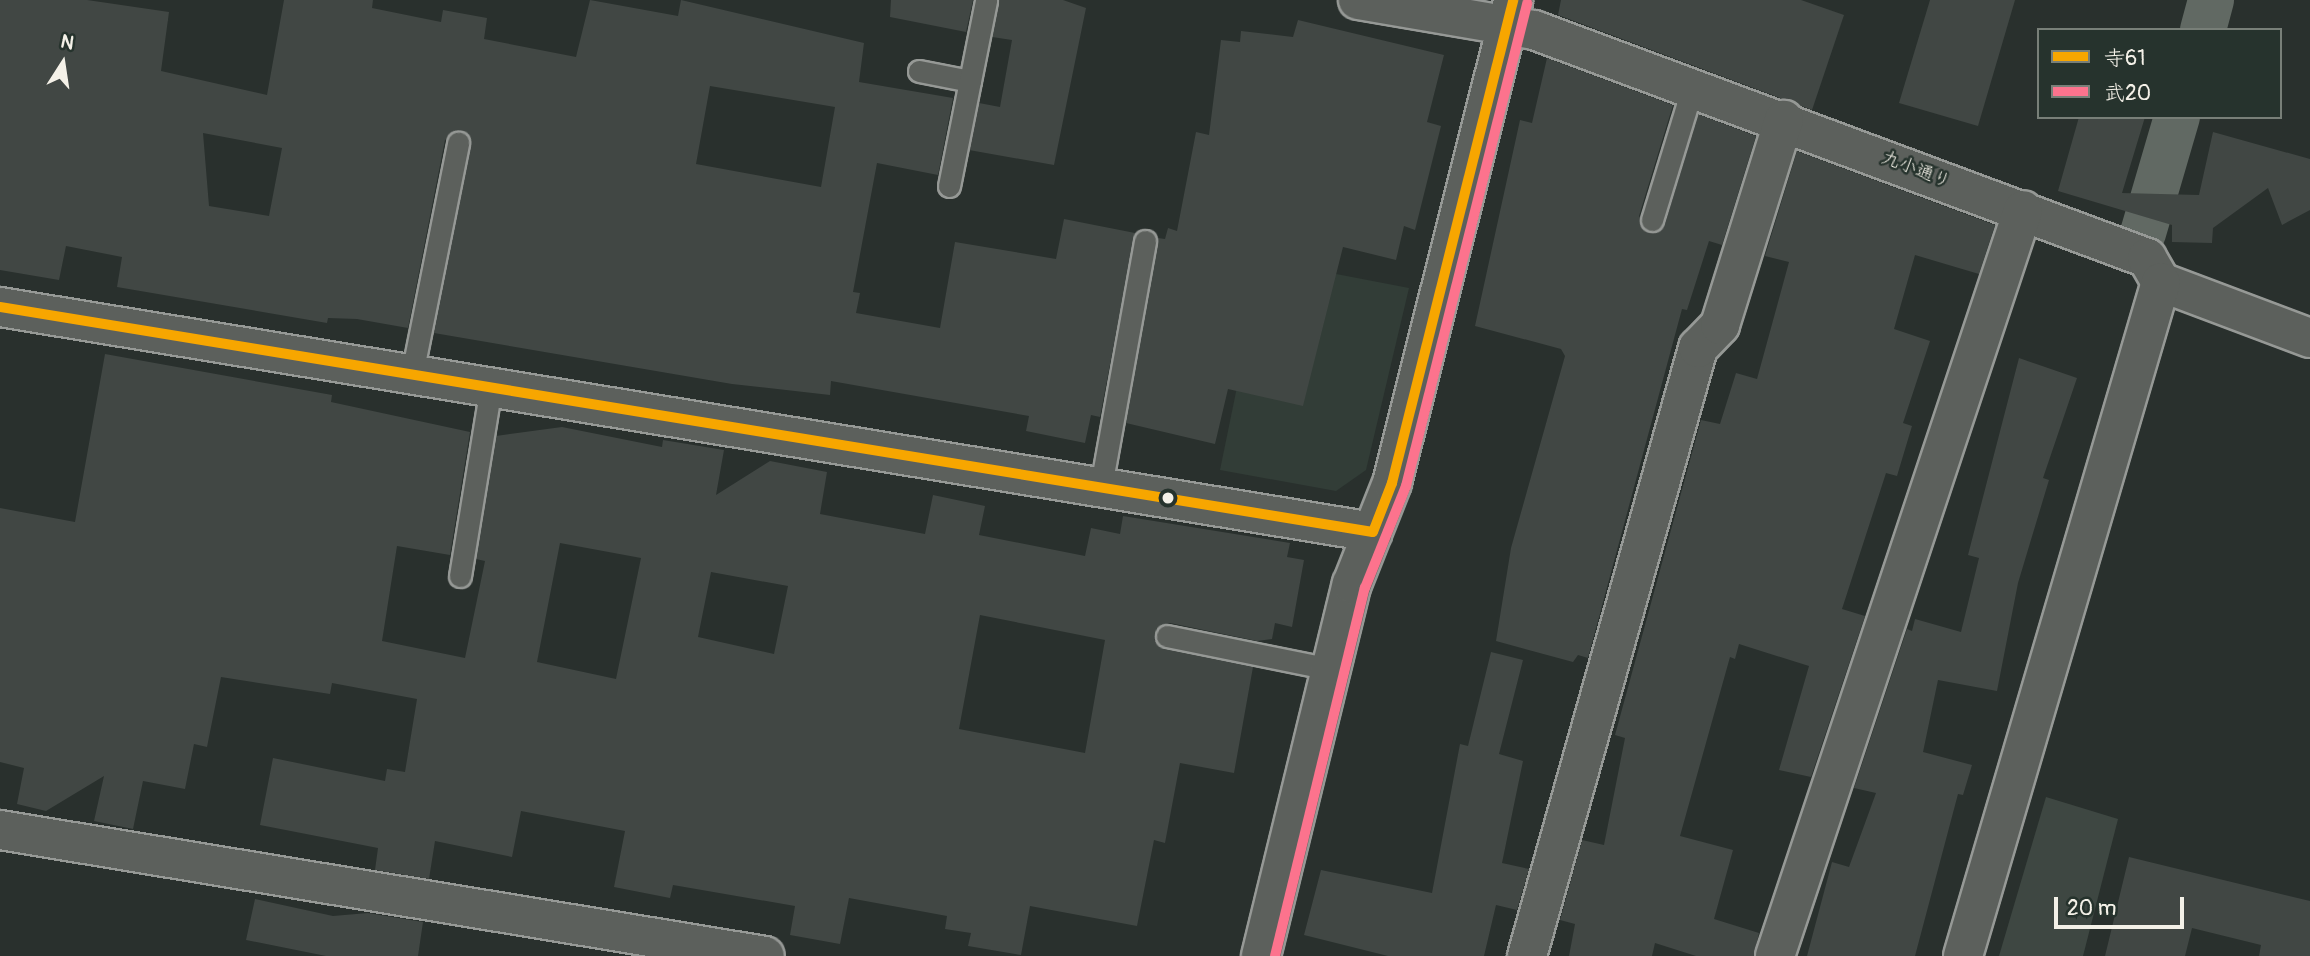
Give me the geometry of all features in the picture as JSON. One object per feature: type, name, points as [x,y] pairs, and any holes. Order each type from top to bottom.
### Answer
[{"type":"street","name":"九小通り","points":[[1358,0],[1510,12],[1692,89],[1784,120],[2147,258],[2161,282]]},
{"type":"street","points":[[1261,956],[1352,584],[1392,484],[1510,12]]},
{"type":"street","points":[[1527,956],[1698,348],[1720,325],[1784,120]]},
{"type":"street","points":[[1775,956],[2023,210]]},
{"type":"street","points":[[1963,956],[2161,282],[2310,338]]},
{"type":"street","points":[[0,307],[1373,532]]},
{"type":"street","points":[[0,830],[765,956]]},
{"type":"lane","points":[[950,186],[986,0]]},
{"type":"lane","points":[[919,71],[970,80]]},
{"type":"lane","points":[[1652,220],[1692,89]]},
{"type":"lane","points":[[412,374],[458,143]]},
{"type":"lane","points":[[1101,486],[1144,241]]},
{"type":"lane","points":[[460,576],[491,387]]},
{"type":"lane","points":[[1167,636],[1331,669]]},
{"type":"shaded area","points":[[1263,260],[1409,288],[1366,470],[1336,491],[1220,470]]},
{"type":"shaded area","points":[[2046,797],[2118,819],[2083,956],[1999,956]]},
{"type":"building","points":[[0,0],[87,0],[169,12],[161,71],[267,95],[284,0],[373,0],[372,8],[441,22],[443,10],[487,18],[484,39],[576,57],[590,0],[678,16],[681,0],[864,43],[859,82],[953,98],[938,175],[877,163],[853,292],[860,293],[856,313],[940,328],[955,242],[1056,259],[1064,219],[1135,233],[1100,417],[1091,415],[1085,443],[1026,431],[1029,416],[831,381],[830,395],[732,384],[434,333],[471,146],[460,130],[445,140],[408,328],[357,319],[328,318],[327,323],[117,287],[122,257],[66,246],[59,280],[0,270]],"holes":[[[710,86],[835,107],[821,187],[696,164]],[[203,133],[282,148],[269,216],[209,206]]]},
{"type":"building","points":[[891,0],[973,0],[966,32],[890,17]]},
{"type":"building","points":[[999,0],[1063,0],[1086,8],[1054,165],[969,150],[979,103],[1000,107],[1012,40],[992,37]]},
{"type":"building","points":[[1561,0],[1801,0],[1844,15],[1812,110],[1558,15]]},
{"type":"building","points":[[1930,0],[2015,0],[1978,126],[1899,103]]},
{"type":"building","points":[[1298,20],[1444,55],[1427,122],[1441,126],[1415,230],[1404,226],[1396,260],[1343,247],[1303,406],[1228,389],[1215,444],[1126,423],[1158,238],[1165,239],[1168,228],[1177,231],[1196,132],[1209,135],[1221,40],[1240,42],[1241,31],[1293,37]]},
{"type":"building","points":[[1547,58],[1673,105],[1639,216],[1648,232],[1665,224],[1698,114],[1756,136],[1722,245],[1709,241],[1687,310],[1682,309],[1588,658],[1578,655],[1573,662],[1496,641],[1511,548],[1565,356],[1561,349],[1475,326],[1520,120],[1532,123]]},
{"type":"building","points":[[2078,119],[2144,119],[2122,193],[2199,195],[2213,132],[2310,159],[2310,210],[2282,225],[2268,188],[2213,228],[2212,243],[2172,242],[2172,225],[2058,191]]},
{"type":"building","points":[[1797,151],[1995,225],[1979,274],[1915,255],[1894,329],[1930,341],[1903,423],[1912,426],[1897,476],[1886,473],[1842,609],[1865,616],[1811,777],[1779,770],[1809,666],[1739,644],[1735,659],[1730,657],[1680,836],[1733,850],[1714,919],[1759,933],[1754,956],[1696,956],[1655,943],[1652,956],[1569,956],[1575,924],[1560,920],[1582,840],[1604,845],[1625,738],[1615,735],[1701,420],[1720,424],[1736,373],[1757,379],[1789,262],[1765,256]]},
{"type":"building","points":[[105,354],[332,395],[331,402],[470,432],[450,555],[397,546],[382,641],[465,658],[485,561],[476,559],[496,436],[562,427],[662,447],[663,440],[724,450],[716,495],[770,461],[827,472],[820,514],[925,534],[933,495],[985,506],[979,535],[1085,556],[1091,528],[1120,534],[1123,516],[1290,543],[1287,557],[1304,560],[1292,627],[1275,623],[1272,639],[1257,641],[1170,623],[1157,628],[1154,640],[1164,649],[1253,667],[1234,773],[1180,763],[1165,843],[1154,840],[1137,926],[1030,906],[1021,955],[968,946],[971,933],[945,929],[947,916],[849,898],[840,944],[790,935],[795,906],[673,885],[670,898],[614,887],[625,831],[521,811],[512,857],[435,841],[429,879],[375,870],[378,848],[260,825],[273,758],[385,781],[387,769],[405,772],[417,699],[332,683],[330,694],[221,677],[207,747],[194,744],[185,789],[143,781],[133,829],[94,821],[104,776],[46,811],[17,804],[24,768],[0,762],[0,508],[75,522]],"holes":[[[560,543],[641,558],[616,679],[537,662]],[[711,572],[788,586],[774,654],[698,637]],[[980,615],[1105,640],[1085,753],[959,729]]]},
{"type":"building","points":[[2019,358],[2077,378],[2043,478],[2049,480],[2018,583],[1997,691],[1938,680],[1923,752],[1972,765],[1963,795],[1958,794],[1915,956],[1807,956],[1832,862],[1849,867],[1876,793],[1854,788],[1907,629],[1912,631],[1915,619],[1961,632],[1979,558],[1968,555]]},
{"type":"building","points":[[1491,652],[1523,660],[1499,754],[1523,761],[1502,863],[1529,869],[1517,910],[1496,905],[1484,956],[1388,956],[1304,935],[1321,870],[1432,893],[1460,744],[1468,746]]},
{"type":"building","points":[[2129,857],[2310,901],[2310,956],[2259,956],[2261,945],[2192,928],[2185,956],[2105,956]]},
{"type":"building","points":[[255,899],[333,916],[368,913],[423,922],[418,956],[326,956],[246,940]]},
{"type":"waterway","points":[[2204,28],[2211,0]]},
{"type":"waterway","points":[[2143,233],[2176,119]]},
{"type":"transit line","name":"寺61","points":[[0,307],[1373,532],[1392,483],[1513,0]]},
{"type":"transit line","name":"武20","points":[[1275,956],[1365,588],[1406,486],[1527,3]]}]
